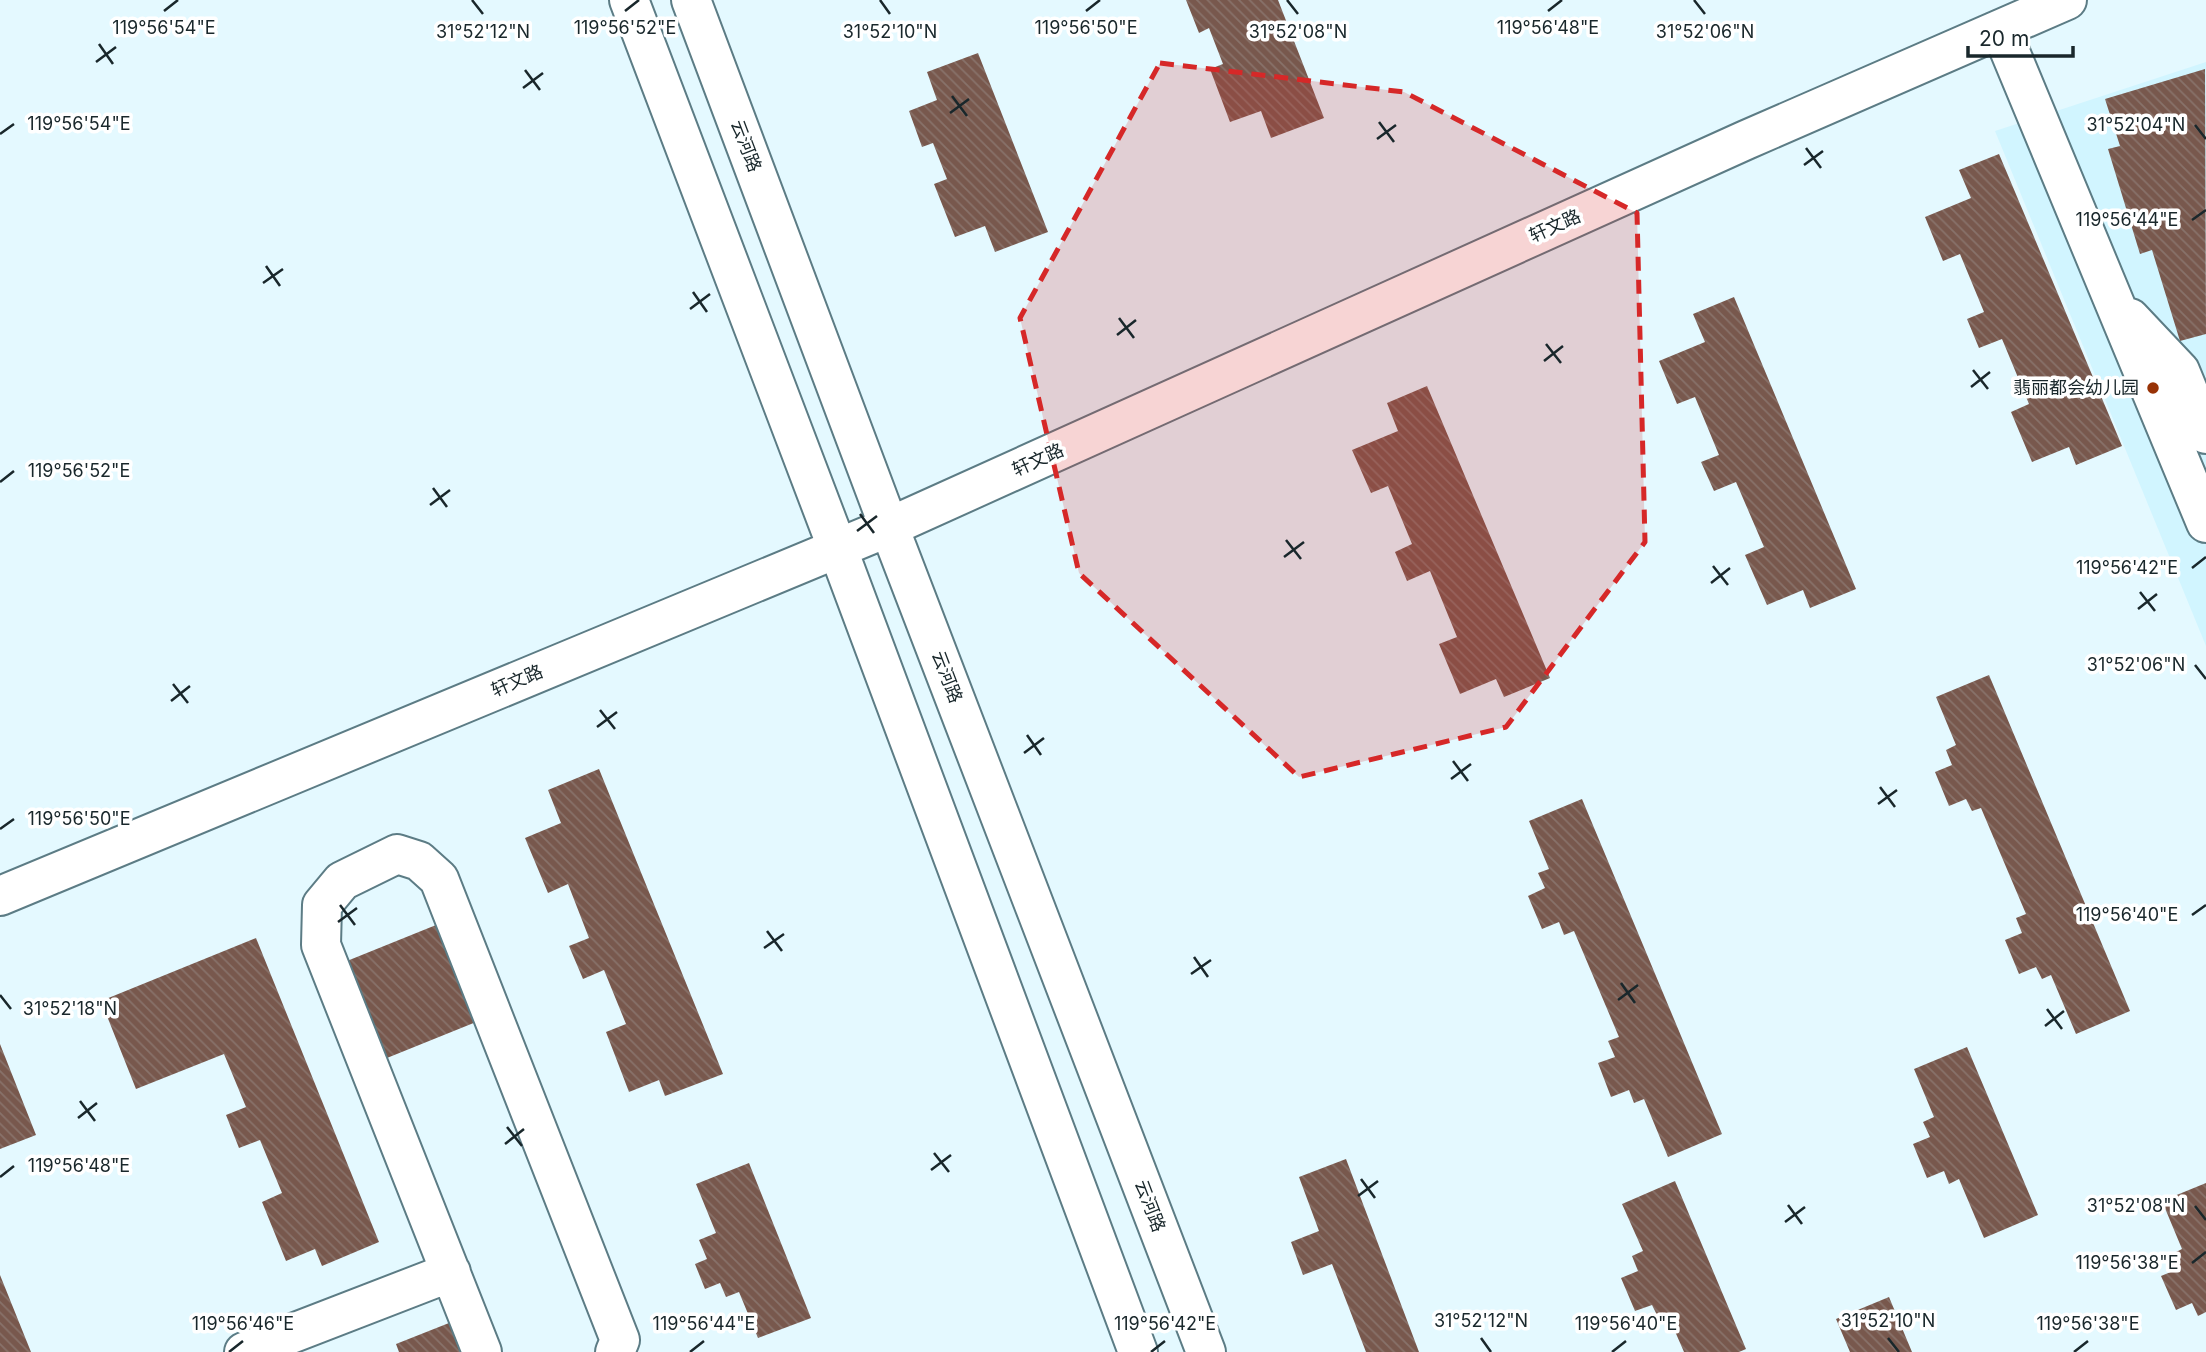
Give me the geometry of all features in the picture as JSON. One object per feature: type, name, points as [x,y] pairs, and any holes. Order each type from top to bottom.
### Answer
[{"type":"street","points":[[628,0],[837,548],[1138,1352]]},
{"type":"street","name":"云河路","points":[[691,0],[889,527],[1206,1352]]},
{"type":"street","name":"轩文路","points":[[0,896],[889,527],[1746,140],[2067,0]]},
{"type":"street","points":[[2001,30],[2206,523]]},
{"type":"street","points":[[2114,300],[2180,371],[2206,434]]},
{"type":"street","points":[[482,1352],[321,944],[322,905],[342,881],[397,854],[419,861],[439,879],[620,1340],[615,1352]]},
{"type":"street","points":[[244,1352],[451,1272]]},
{"type":"highlighted area","points":[[1160,63],[1404,92],[1637,213],[1645,542],[1506,727],[1299,777],[1079,573],[1020,318]]},
{"type":"shaded area","name":"翡丽都会幼儿园","points":[[2206,62],[2206,646],[1995,131]]},
{"type":"building","points":[[1186,0],[1278,0],[1324,118],[1271,138],[1261,111],[1230,122],[1210,69],[1223,64],[1209,28],[1199,33]]},
{"type":"building","points":[[978,53],[1048,232],[995,252],[985,226],[955,237],[934,184],[947,179],[933,143],[922,147],[909,111],[937,100],[927,72]]},
{"type":"building","points":[[2205,69],[2206,334],[2180,341],[2152,250],[2140,254],[2108,149],[2120,146],[2105,99]]},
{"type":"building","points":[[1999,154],[2122,446],[2076,465],[2069,447],[2032,462],[2011,412],[2029,404],[2002,339],[1979,348],[1967,319],[1984,312],[1960,254],[1943,261],[1925,217],[1971,198],[1959,170]]},
{"type":"building","points":[[1734,297],[1856,589],[1810,608],[1803,590],[1767,605],[1745,555],[1764,547],[1736,482],[1714,491],[1701,462],[1719,455],[1695,397],[1677,404],[1659,361],[1705,342],[1693,314]]},
{"type":"building","points":[[1427,386],[1550,678],[1504,697],[1496,679],[1460,694],[1439,644],[1457,637],[1430,571],[1407,581],[1395,552],[1412,544],[1388,486],[1371,493],[1352,450],[1398,431],[1387,403]]},
{"type":"building","points":[[1989,675],[2130,1011],[2076,1034],[2051,975],[2042,979],[2036,967],[2019,974],[2005,940],[2022,933],[2016,918],[2026,914],[1981,808],[1972,811],[1966,799],[1949,806],[1935,772],[1952,765],[1946,750],[1956,745],[1936,697]]},
{"type":"building","points":[[599,769],[723,1074],[665,1096],[659,1080],[629,1092],[606,1032],[626,1024],[604,970],[583,979],[569,946],[589,938],[568,884],[548,893],[525,838],[561,823],[548,790]]},
{"type":"building","points":[[1582,799],[1722,1134],[1668,1157],[1644,1099],[1634,1103],[1629,1090],[1611,1097],[1598,1063],[1615,1057],[1608,1041],[1619,1037],[1574,931],[1564,935],[1559,922],[1542,929],[1528,896],[1545,888],[1538,873],[1549,869],[1529,821]]},
{"type":"building","points":[[441,923],[481,1020],[382,1060],[342,963]]},
{"type":"building","points":[[256,938],[379,1242],[322,1266],[315,1249],[286,1261],[262,1202],[282,1193],[260,1140],[239,1148],[226,1115],[246,1107],[224,1054],[136,1089],[101,1001]]},
{"type":"building","points":[[0,1044],[36,1135],[0,1149]]},
{"type":"building","points":[[1967,1047],[2038,1215],[1984,1238],[1959,1179],[1949,1184],[1944,1171],[1927,1178],[1913,1144],[1930,1137],[1923,1122],[1934,1117],[1914,1069]]},
{"type":"building","points":[[1346,1159],[1419,1352],[1366,1352],[1332,1264],[1303,1275],[1291,1242],[1319,1231],[1299,1177]]},
{"type":"building","points":[[749,1163],[811,1318],[758,1338],[739,1292],[726,1297],[720,1283],[705,1289],[695,1264],[707,1259],[699,1240],[716,1233],[696,1184]]},
{"type":"building","points":[[1675,1181],[1746,1349],[1739,1352],[1684,1352],[1667,1313],[1658,1317],[1652,1305],[1635,1311],[1621,1278],[1638,1271],[1632,1256],[1643,1251],[1622,1204]]},
{"type":"building","points":[[2206,1183],[2206,1312],[2198,1316],[2192,1303],[2176,1310],[2161,1276],[2178,1269],[2172,1254],[2182,1249],[2162,1201]]},
{"type":"building","points":[[0,1275],[31,1352],[0,1352]]},
{"type":"building","points":[[1889,1297],[1912,1352],[1850,1352],[1836,1319]]},
{"type":"building","points":[[449,1323],[460,1352],[399,1352],[396,1344]]},
{"type":"place","name":"翡丽都会幼儿园","points":[[2153,388]]}]
